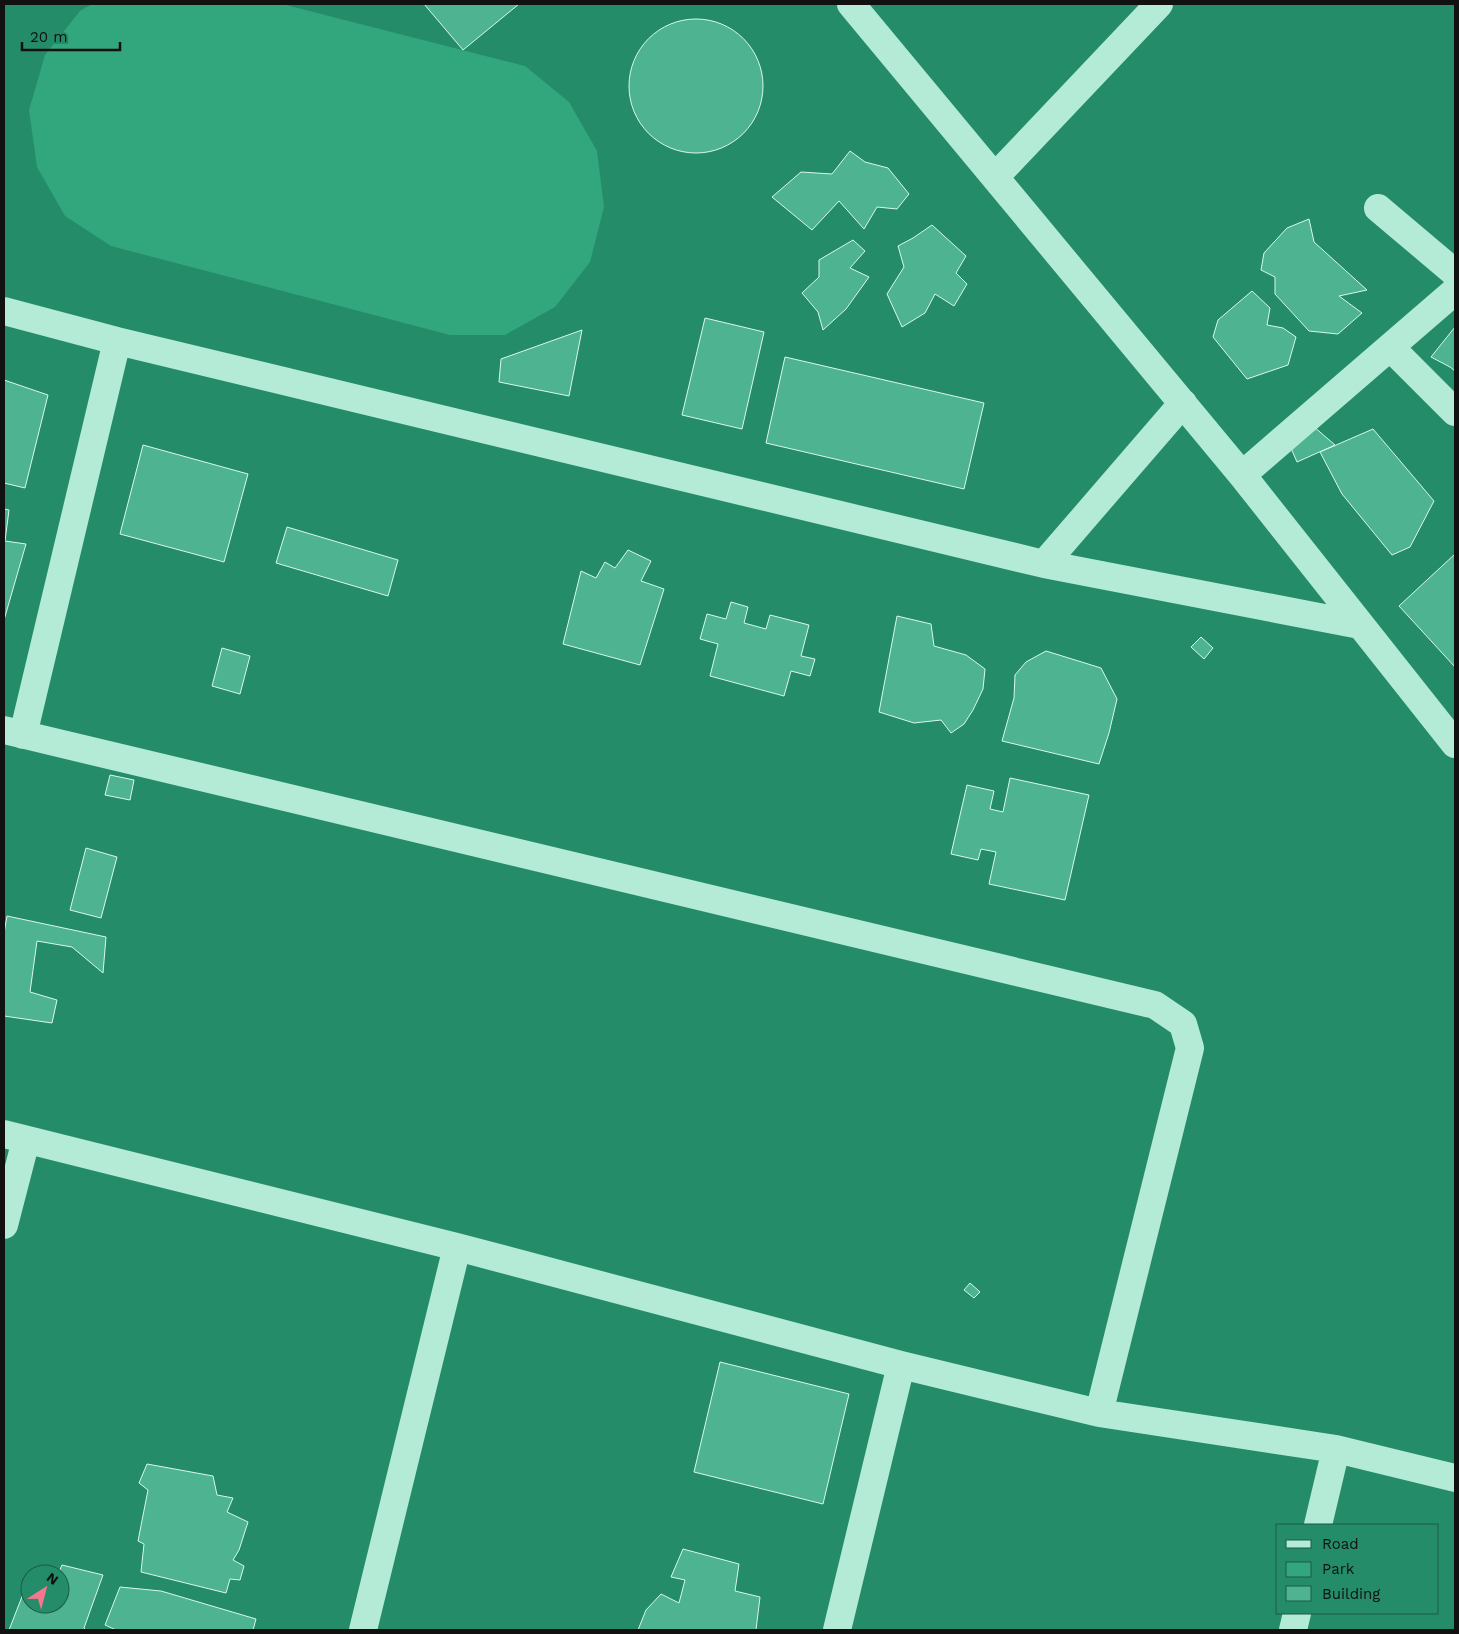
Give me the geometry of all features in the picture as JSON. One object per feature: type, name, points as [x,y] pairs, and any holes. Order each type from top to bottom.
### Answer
[{"type":"street","points":[[851,4],[1242,475],[1455,744]]},
{"type":"street","points":[[995,177],[1159,4]]},
{"type":"street","points":[[1378,208],[1455,273]]},
{"type":"street","points":[[1242,475],[1455,291]]},
{"type":"street","points":[[4,311],[117,341],[1044,564],[1360,625]]},
{"type":"street","points":[[117,341],[13,732],[1155,1005],[1183,1024],[1190,1048],[1098,1413]]},
{"type":"street","points":[[1390,348],[1455,412]]},
{"type":"street","points":[[1044,564],[1183,403]]},
{"type":"street","points":[[4,1225],[15,1137],[457,1247],[901,1365],[1098,1413],[1336,1449],[1455,1478]]},
{"type":"street","points":[[363,1630],[457,1247]]},
{"type":"street","points":[[837,1630],[901,1365]]},
{"type":"street","points":[[1318,1524],[1336,1449]]},
{"type":"street","points":[[1293,1630],[1297,1614]]},
{"type":"green space","points":[[92,4],[282,4],[525,66],[569,102],[597,151],[604,207],[590,262],[555,307],[505,335],[450,335],[111,246],[65,216],[37,167],[29,110],[45,55],[80,11]]},
{"type":"building","points":[[424,4],[519,4],[463,50]]},
{"type":"building","points":[[696,19],[722,24],[733,30],[743,39],[752,49],[758,60],[763,86],[758,112],[752,123],[743,133],[733,142],[722,148],[696,153],[670,148],[659,142],[649,133],[640,123],[634,112],[629,86],[634,60],[640,49],[649,39],[659,30],[670,24]]},
{"type":"building","points":[[850,151],[865,162],[888,168],[909,194],[897,209],[877,207],[864,229],[839,201],[812,230],[772,197],[801,172],[832,174]]},
{"type":"building","points":[[1309,219],[1314,242],[1367,290],[1339,296],[1362,313],[1338,334],[1309,331],[1275,294],[1275,277],[1261,270],[1264,253],[1287,228]]},
{"type":"building","points":[[932,225],[966,256],[956,273],[967,284],[954,306],[935,294],[925,313],[902,327],[887,294],[904,267],[898,246]]},
{"type":"building","points":[[853,240],[865,251],[850,268],[869,277],[846,309],[823,330],[818,312],[802,293],[819,277],[819,260]]},
{"type":"building","points":[[1252,291],[1270,308],[1267,325],[1283,328],[1296,337],[1288,365],[1247,379],[1213,337],[1218,320]]},
{"type":"building","points":[[705,318],[764,332],[742,429],[682,415]]},
{"type":"building","points":[[1455,327],[1455,371],[1431,357]]},
{"type":"building","points":[[582,330],[569,396],[499,382],[501,359]]},
{"type":"building","points":[[785,357],[984,403],[964,489],[766,443]]},
{"type":"building","points":[[4,380],[48,395],[25,488],[4,483]]},
{"type":"building","points":[[1313,426],[1335,445],[1297,462],[1290,446]]},
{"type":"building","points":[[1373,429],[1434,501],[1410,547],[1392,555],[1342,494],[1320,452]]},
{"type":"building","points":[[143,445],[248,474],[224,562],[120,534]]},
{"type":"building","points":[[4,509],[9,510],[5,541],[26,544],[4,620]]},
{"type":"building","points":[[287,527],[398,560],[388,596],[276,563]]},
{"type":"building","points":[[628,550],[651,561],[641,581],[664,589],[640,665],[563,644],[581,571],[596,578],[605,562],[615,568]]},
{"type":"building","points":[[1455,554],[1455,667],[1399,606]]},
{"type":"building","points":[[731,602],[748,607],[744,623],[766,629],[770,615],[809,625],[801,656],[815,659],[810,676],[791,671],[784,696],[710,676],[718,644],[700,639],[707,614],[726,619]]},
{"type":"building","points":[[897,616],[931,624],[934,646],[966,655],[985,669],[983,689],[973,710],[964,724],[951,733],[941,720],[914,723],[879,712]]},
{"type":"building","points":[[1201,637],[1213,648],[1204,659],[1191,647]]},
{"type":"building","points":[[222,648],[250,656],[240,694],[212,686]]},
{"type":"building","points":[[1046,651],[1101,668],[1117,699],[1099,764],[1002,741],[1014,698],[1015,675],[1026,662]]},
{"type":"building","points":[[110,775],[134,780],[130,800],[105,795]]},
{"type":"building","points":[[1010,778],[1089,795],[1065,900],[989,884],[996,852],[981,849],[978,860],[951,854],[967,785],[994,791],[990,809],[1003,812]]},
{"type":"building","points":[[86,848],[117,857],[101,918],[70,910]]},
{"type":"building","points":[[7,916],[106,937],[103,973],[72,947],[37,941],[30,992],[57,1000],[52,1023],[4,1016],[4,933]]},
{"type":"building","points":[[970,1283],[980,1292],[974,1298],[964,1290]]},
{"type":"building","points":[[720,1362],[849,1394],[823,1504],[694,1472]]},
{"type":"building","points":[[147,1464],[213,1476],[217,1495],[233,1498],[227,1512],[248,1522],[239,1550],[233,1560],[244,1566],[240,1580],[230,1579],[226,1593],[141,1572],[144,1544],[138,1541],[148,1490],[139,1483]]},
{"type":"building","points":[[683,1549],[739,1564],[735,1591],[760,1597],[756,1630],[638,1630],[646,1610],[661,1594],[679,1603],[685,1580],[671,1577]]},
{"type":"building","points":[[70,1567],[103,1575],[84,1628],[86,1630],[9,1630],[20,1602],[20,1614],[70,1614]]},
{"type":"building","points":[[120,1587],[161,1591],[256,1619],[253,1630],[116,1630],[105,1625]]}]
